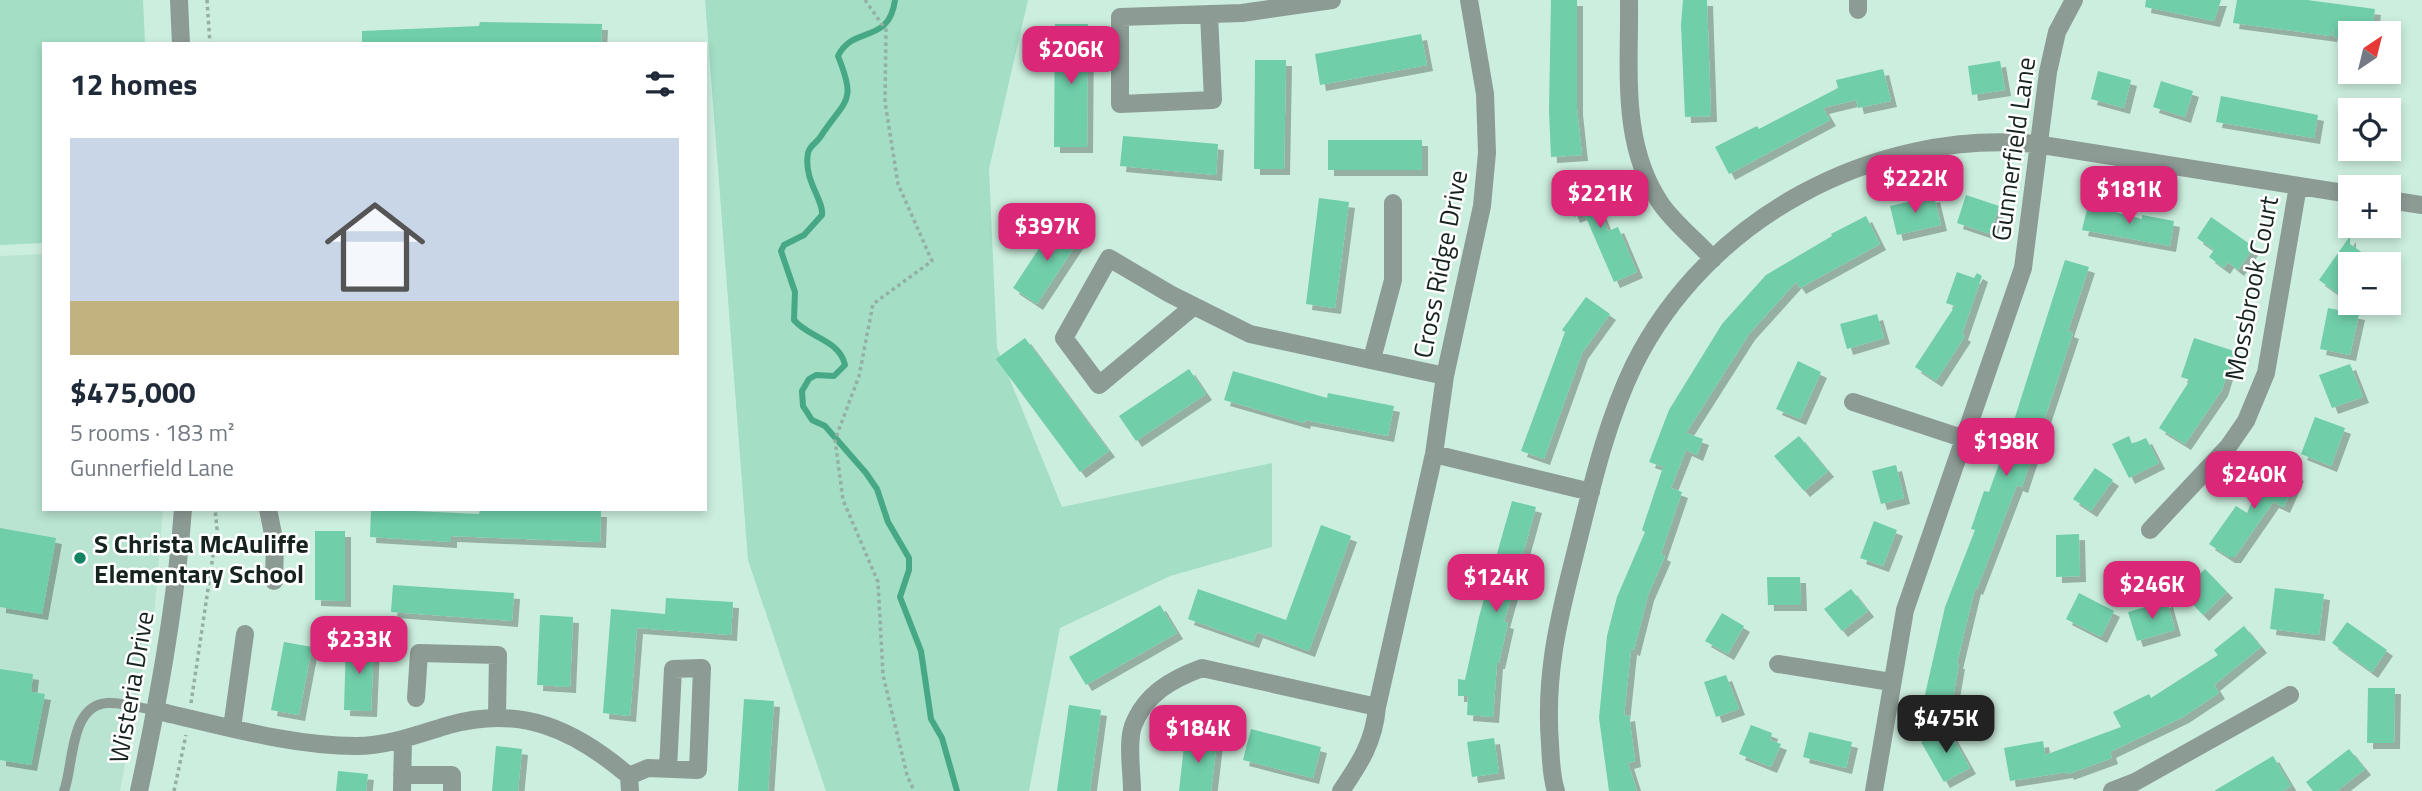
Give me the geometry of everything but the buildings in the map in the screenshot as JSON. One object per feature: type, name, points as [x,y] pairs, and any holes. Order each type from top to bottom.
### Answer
[{"type":"street","points":[[179,0],[181,42]]},
{"type":"street","points":[[1209,14],[1213,100],[1120,104],[1120,17],[1209,14],[1242,13],[1332,0]]},
{"type":"street","name":"Cross Ridge Drive","points":[[1340,791],[1368,751],[1375,731],[1377,707],[1434,454],[1445,376],[1482,206],[1487,153],[1485,94],[1469,0]]},
{"type":"street","points":[[1629,0],[1630,122],[1641,165],[1661,205],[1713,259]]},
{"type":"street","name":"Gunnerfield Lane","points":[[1874,791],[1905,610],[2023,268],[2036,144],[2057,32],[2074,0]]},
{"type":"street","points":[[1556,791],[1547,700],[1555,636],[1611,418],[1635,363],[1671,306],[1713,259],[1745,229],[1784,202],[1864,164],[1955,143],[2002,141],[2036,144],[2338,192]]},
{"type":"street","name":"Mossbrook Court","points":[[2150,530],[2228,447],[2246,421],[2266,373],[2298,186]]},
{"type":"street","points":[[2401,202],[2422,205]]},
{"type":"street","points":[[1372,359],[1393,280],[1393,203]]},
{"type":"street","points":[[1194,306],[1099,385],[1064,338],[1109,258],[1250,334],[1445,376]]},
{"type":"street","points":[[1853,402],[1965,439]]},
{"type":"street","points":[[1434,454],[1591,492]]},
{"type":"street","name":"Wisteria Drive","points":[[139,791],[156,712],[180,554],[183,511]]},
{"type":"street","points":[[268,511],[275,544],[274,581]]},
{"type":"street","points":[[232,728],[245,634]]},
{"type":"street","points":[[416,698],[419,653],[498,655],[497,716]]},
{"type":"street","points":[[1778,664],[1891,682]]},
{"type":"street","points":[[156,712],[314,743],[354,746],[403,739],[451,724],[497,716],[535,720],[574,737],[603,754],[629,783],[648,768],[668,769],[698,770],[702,668],[673,669],[668,769]]},
{"type":"street","points":[[1132,791],[1132,727],[1149,698],[1175,678],[1202,668],[1377,707]]},
{"type":"street","points":[[2112,791],[2135,782],[2290,695]]},
{"type":"street","points":[[403,739],[402,783],[452,775],[452,791]]},
{"type":"lane","points":[[64,791],[79,724],[88,712],[105,703],[156,712]]},
{"type":"path","points":[[207,0],[210,42]]},
{"type":"path","points":[[865,0],[886,30],[885,102],[898,184],[932,261],[873,304],[859,376],[835,440],[843,500],[878,582],[883,675],[907,775],[914,791]]},
{"type":"path","points":[[174,791],[217,529],[215,511]]},
{"type":"shaded area","points":[[0,0],[143,0],[145,42],[42,42],[42,243],[0,245]]},
{"type":"shaded area","points":[[705,0],[1028,0],[989,169],[997,348],[1062,507],[1272,463],[1272,547],[1170,576],[1060,628],[1029,791],[826,791],[748,560]]},
{"type":"shaded area","name":"S Christa McAuliffe Elementary School","points":[[42,254],[42,511],[163,511],[155,606],[120,791],[0,791],[0,256]]},
{"type":"waterway","points":[[895,0],[886,23],[852,40],[838,56],[847,83],[846,99],[808,153],[808,172],[822,215],[804,235],[784,245],[781,251],[795,292],[794,320],[837,350],[845,365],[834,376],[816,375],[809,379],[802,391],[803,406],[812,420],[825,426],[866,473],[877,489],[888,522],[909,558],[909,570],[900,597],[921,651],[931,719],[942,738],[957,791]]},
{"type":"place","name":"S Christa McAuliffe Elementary School","points":[[80,558]]}]
